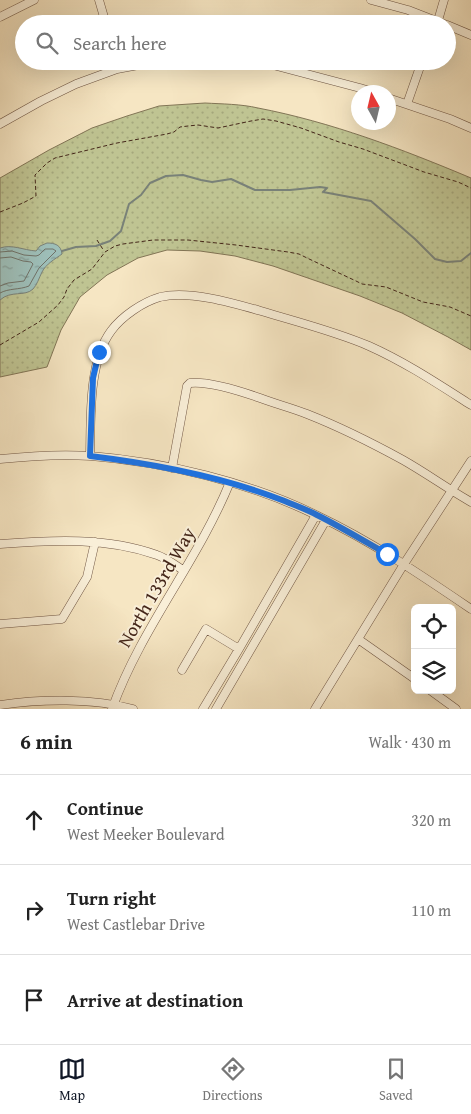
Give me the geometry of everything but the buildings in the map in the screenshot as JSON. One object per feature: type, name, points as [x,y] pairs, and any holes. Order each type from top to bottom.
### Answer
[{"type":"street","points":[[0,18],[34,0]]},
{"type":"street","points":[[100,0],[104,15]]},
{"type":"street","points":[[370,0],[421,15]]},
{"type":"street","points":[[442,15],[444,0]]},
{"type":"street","points":[[456,29],[471,35]]},
{"type":"street","points":[[0,124],[41,101],[105,70]]},
{"type":"street","points":[[292,70],[351,86]]},
{"type":"street","points":[[406,104],[419,70]]},
{"type":"street","points":[[396,101],[471,128]]},
{"type":"street","points":[[90,456],[93,378],[99,352],[111,331],[134,309],[160,297],[184,295],[210,298],[234,303],[333,332],[418,371],[471,405]]},
{"type":"street","points":[[172,468],[187,386],[190,383],[196,382],[247,394],[306,414],[339,428],[406,462],[471,502]]},
{"type":"street","points":[[0,456],[90,456],[172,468],[230,482],[316,514],[347,530],[404,564],[471,609]]},
{"type":"street","points":[[315,709],[404,564],[471,461]]},
{"type":"street","name":"North 133rd Way","points":[[113,707],[127,672],[210,526],[230,482]]},
{"type":"street","points":[[203,709],[240,649],[316,514]]},
{"type":"street","points":[[216,709],[326,520]]},
{"type":"street","points":[[0,544],[44,541],[112,543],[159,556],[184,570]]},
{"type":"street","points":[[0,624],[62,618],[87,577],[95,542]]},
{"type":"street","points":[[273,591],[282,598]]},
{"type":"street","points":[[182,670],[206,629],[240,649]]},
{"type":"street","points":[[358,639],[411,676]]},
{"type":"street","points":[[221,679],[230,685]]},
{"type":"street","points":[[435,694],[456,709]]},
{"type":"street","points":[[0,705],[29,705],[48,700],[133,709]]},
{"type":"path","points":[[0,212],[23,204],[36,196],[35,175],[55,158],[107,145],[167,134],[174,132],[180,127],[198,125],[218,128],[263,120],[276,121],[301,128],[471,188]]},
{"type":"path","points":[[97,240],[105,252]]},
{"type":"path","points":[[0,345],[39,322],[58,306],[74,280],[92,269],[105,252],[122,244],[153,240],[206,241],[299,254],[356,281],[392,289],[423,302],[450,307],[471,316]]},
{"type":"green space","points":[[205,103],[252,107],[312,121],[393,147],[471,178],[471,350],[402,313],[360,296],[273,266],[235,256],[200,251],[167,250],[138,258],[107,275],[80,297],[61,330],[47,367],[0,377],[0,178],[92,128],[159,106]]},
{"type":"water","points":[[47,243],[57,245],[62,254],[46,267],[33,289],[26,293],[9,295],[0,300],[0,248],[13,247],[36,251],[40,246]]},
{"type":"waterway","points":[[62,251],[76,247],[96,246],[110,241],[121,231],[129,204],[141,195],[150,183],[166,176],[183,175],[212,182],[231,179],[255,190],[327,188],[323,192],[371,201],[435,259],[447,262],[461,261],[471,253]]},
{"type":"route","points":[[99,352],[93,378],[90,456],[164,466],[238,484],[316,514],[387,554]]}]
